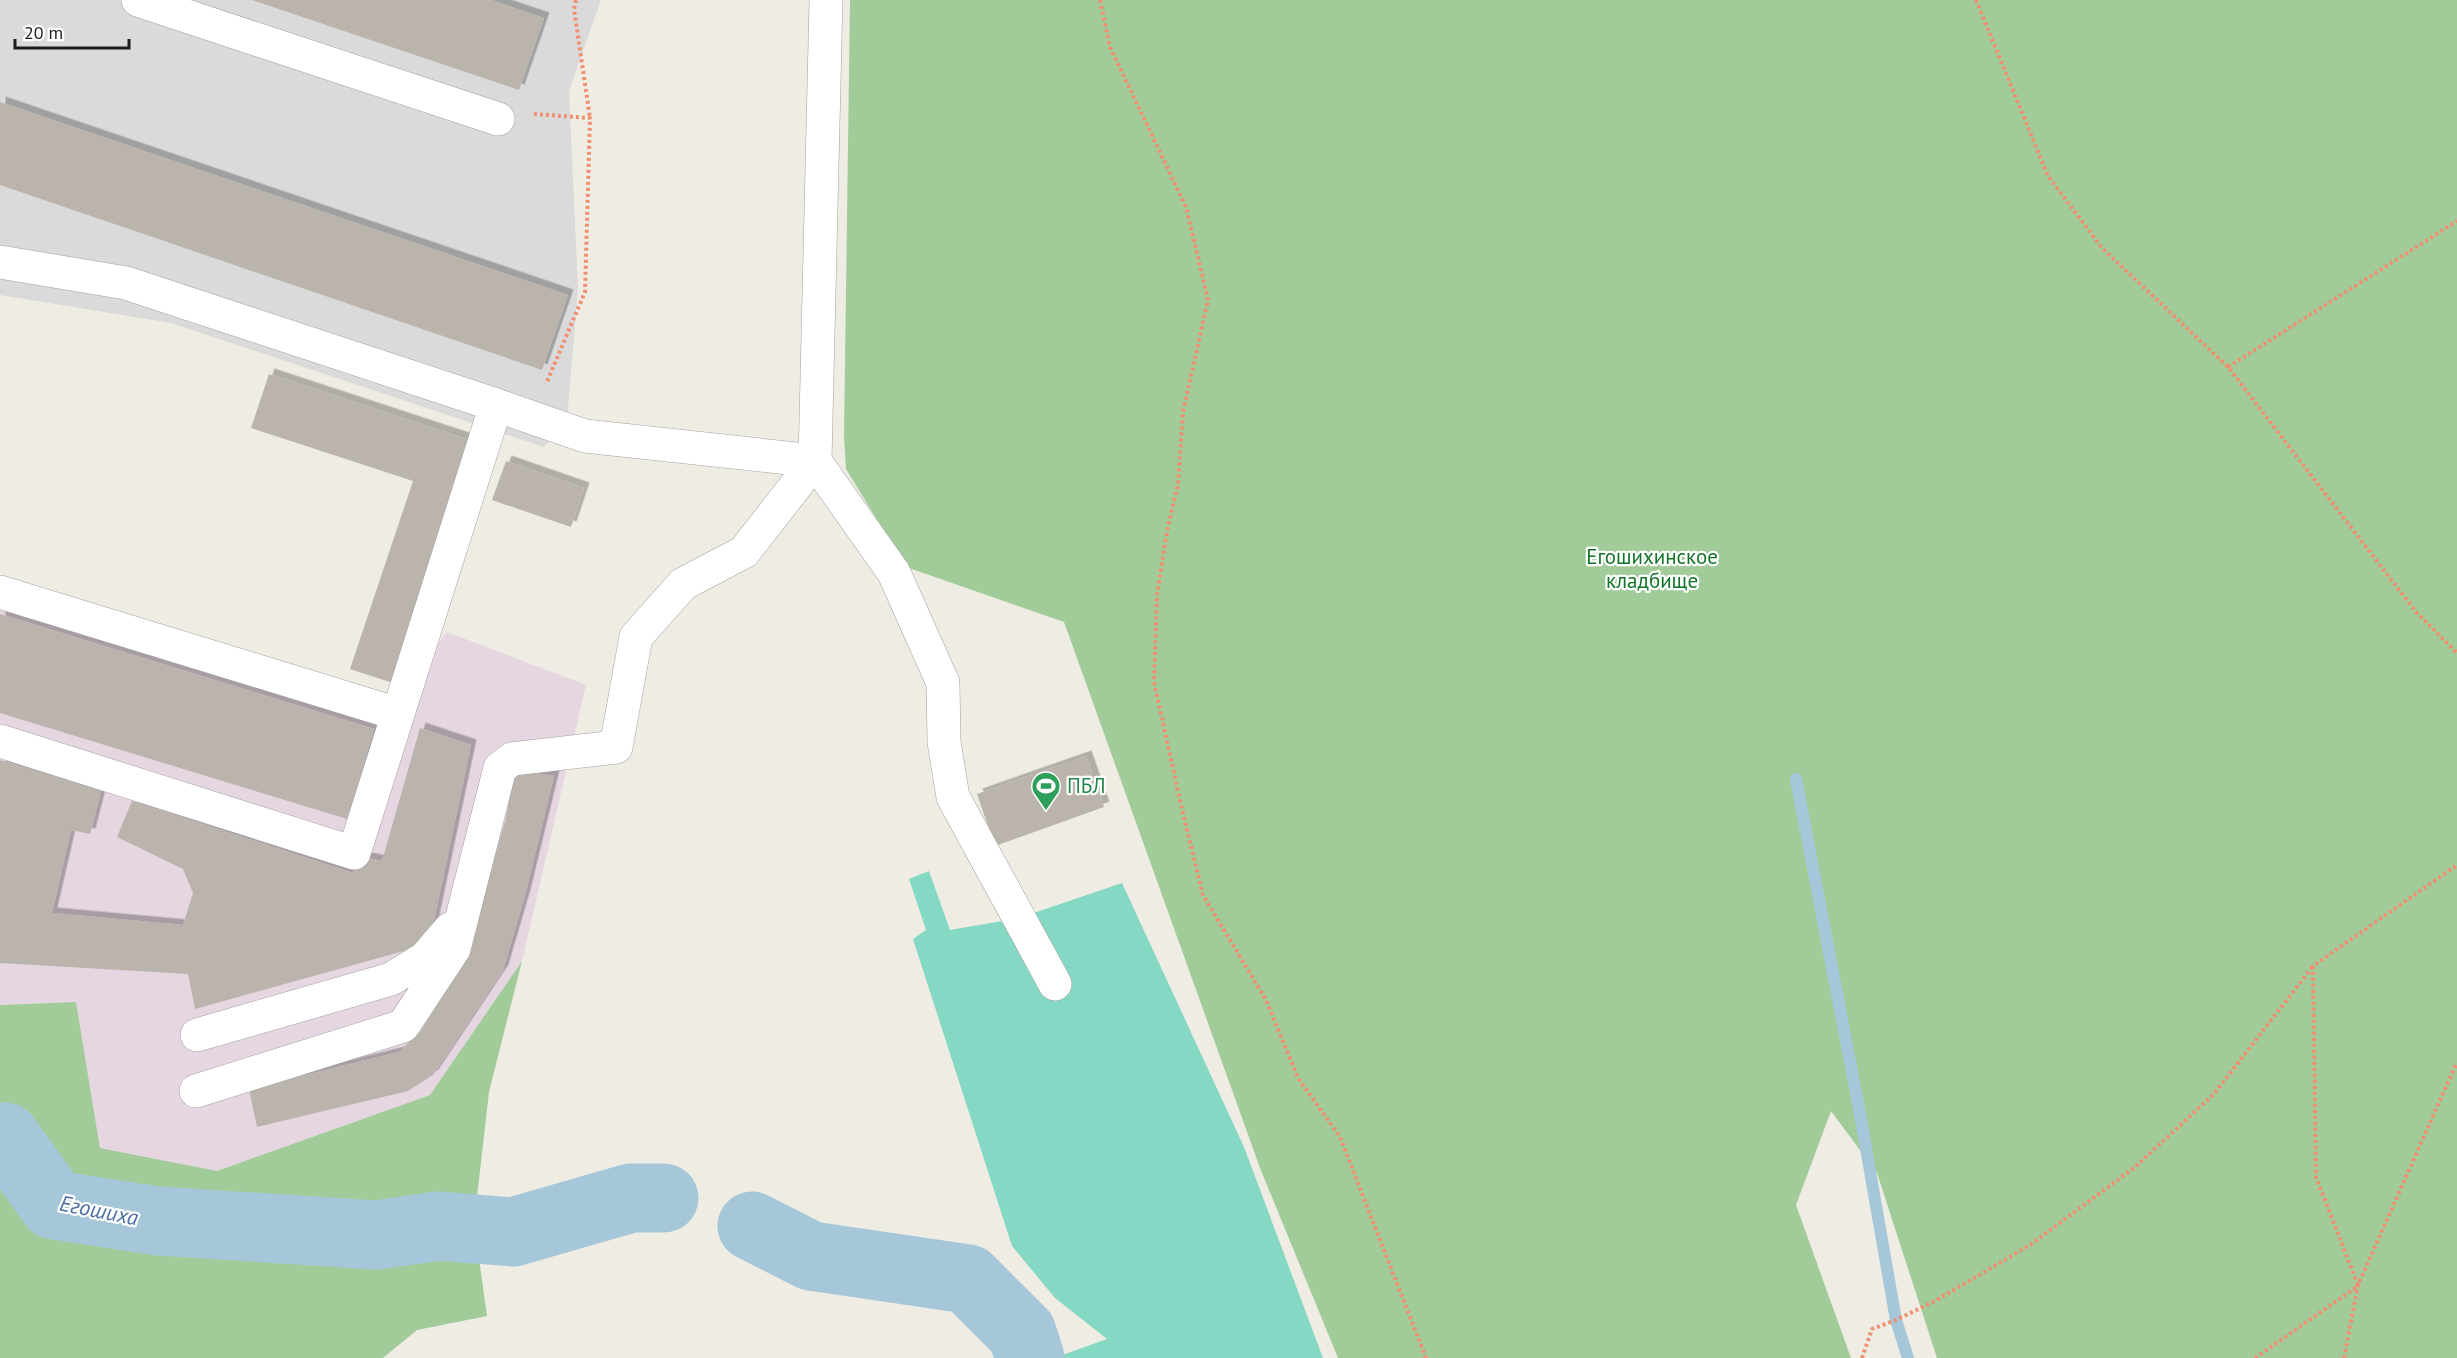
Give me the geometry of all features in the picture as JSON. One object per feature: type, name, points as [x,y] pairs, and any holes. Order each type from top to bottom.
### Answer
[{"type":"lane","points":[[138,0],[498,119]]},
{"type":"lane","points":[[196,1091],[403,1026],[454,949],[500,768],[512,759],[616,747],[636,638],[683,584],[744,552],[815,460],[826,0]]},
{"type":"lane","points":[[0,262],[126,283],[585,436],[815,460],[894,573],[943,683],[944,742],[953,797],[1055,984]]},
{"type":"lane","points":[[0,741],[354,852],[496,405]]},
{"type":"lane","points":[[0,592],[398,714]]},
{"type":"lane","points":[[197,1035],[391,979],[425,958],[463,915]]},
{"type":"path","points":[[545,386],[585,292],[590,117],[574,9],[576,0]]},
{"type":"path","points":[[1100,0],[1110,47],[1186,207],[1208,300],[1183,412],[1178,484],[1167,531],[1157,595],[1154,682],[1181,805],[1203,895],[1266,1000],[1298,1078],[1340,1137],[1426,1358]]},
{"type":"path","points":[[1976,0],[2048,176],[2102,248],[2228,367],[2416,612],[2457,653]]},
{"type":"path","points":[[498,119],[519,112],[590,117]]},
{"type":"path","points":[[2228,367],[2457,221]]},
{"type":"path","points":[[1862,1358],[1872,1329],[1935,1301],[2030,1245],[2134,1167],[2214,1094],[2313,966],[2457,865]]},
{"type":"path","points":[[2313,966],[2316,1177],[2358,1285]]},
{"type":"path","points":[[2344,1358],[2358,1285],[2457,1062]]},
{"type":"path","points":[[2255,1358],[2358,1285]]},
{"type":"shaded area","points":[[0,0],[601,0],[569,91],[578,289],[567,420],[544,447],[171,323],[0,295]]},
{"type":"shaded area","points":[[0,580],[393,698],[447,632],[586,685],[522,961],[430,1095],[217,1171],[100,1148],[76,1002],[0,1005]]},
{"type":"green space","name":"Егошихинское кладбище","points":[[850,0],[2457,0],[2457,1358],[1937,1358],[1877,1173],[1831,1111],[1796,1205],[1851,1358],[1338,1358],[1260,1168],[1064,622],[906,567],[846,469],[844,436]]},
{"type":"green space","points":[[929,871],[950,930],[1019,918],[1122,883],[1244,1147],[1323,1358],[1054,1358],[1107,1339],[1055,1298],[1012,1246],[913,939],[926,930],[909,879]]},
{"type":"green space","points":[[522,961],[489,1092],[474,1223],[487,1316],[417,1330],[383,1358],[0,1358],[0,1005],[76,1002],[100,1148],[217,1171],[430,1095]]},
{"type":"building","points":[[252,0],[491,0],[544,18],[519,90]]},
{"type":"building","points":[[0,102],[568,295],[542,370],[0,185]]},
{"type":"building","points":[[269,374],[473,441],[393,683],[350,669],[413,481],[251,428]]},
{"type":"building","points":[[506,461],[584,488],[571,527],[492,500]]},
{"type":"building","points":[[0,614],[374,729],[347,819],[0,713]]},
{"type":"building","points":[[420,728],[471,745],[429,944],[195,1009],[188,974],[0,963],[0,760],[101,791],[90,834],[71,830],[52,913],[183,925],[193,893],[183,869],[117,837],[132,801],[353,873],[356,856],[382,861]]},
{"type":"building","points":[[1086,756],[1104,807],[995,846],[977,794]]},
{"type":"building","points":[[514,770],[554,776],[525,895],[503,970],[433,1075],[408,1091],[257,1127],[249,1089],[399,1052],[420,1033],[468,948],[506,818]]},
{"type":"waterway","points":[[1796,779],[1860,1114],[1896,1320],[1908,1358]]},
{"type":"waterway","name":"Егошиха","points":[[0,1137],[5,1137],[54,1205],[158,1221],[376,1235],[438,1226],[513,1232],[631,1198],[664,1198]]},
{"type":"waterway","points":[[752,1226],[811,1256],[968,1279],[1022,1333],[1030,1358]]},
{"type":"place","name":"ПБЛ","points":[[1046,812]]}]
